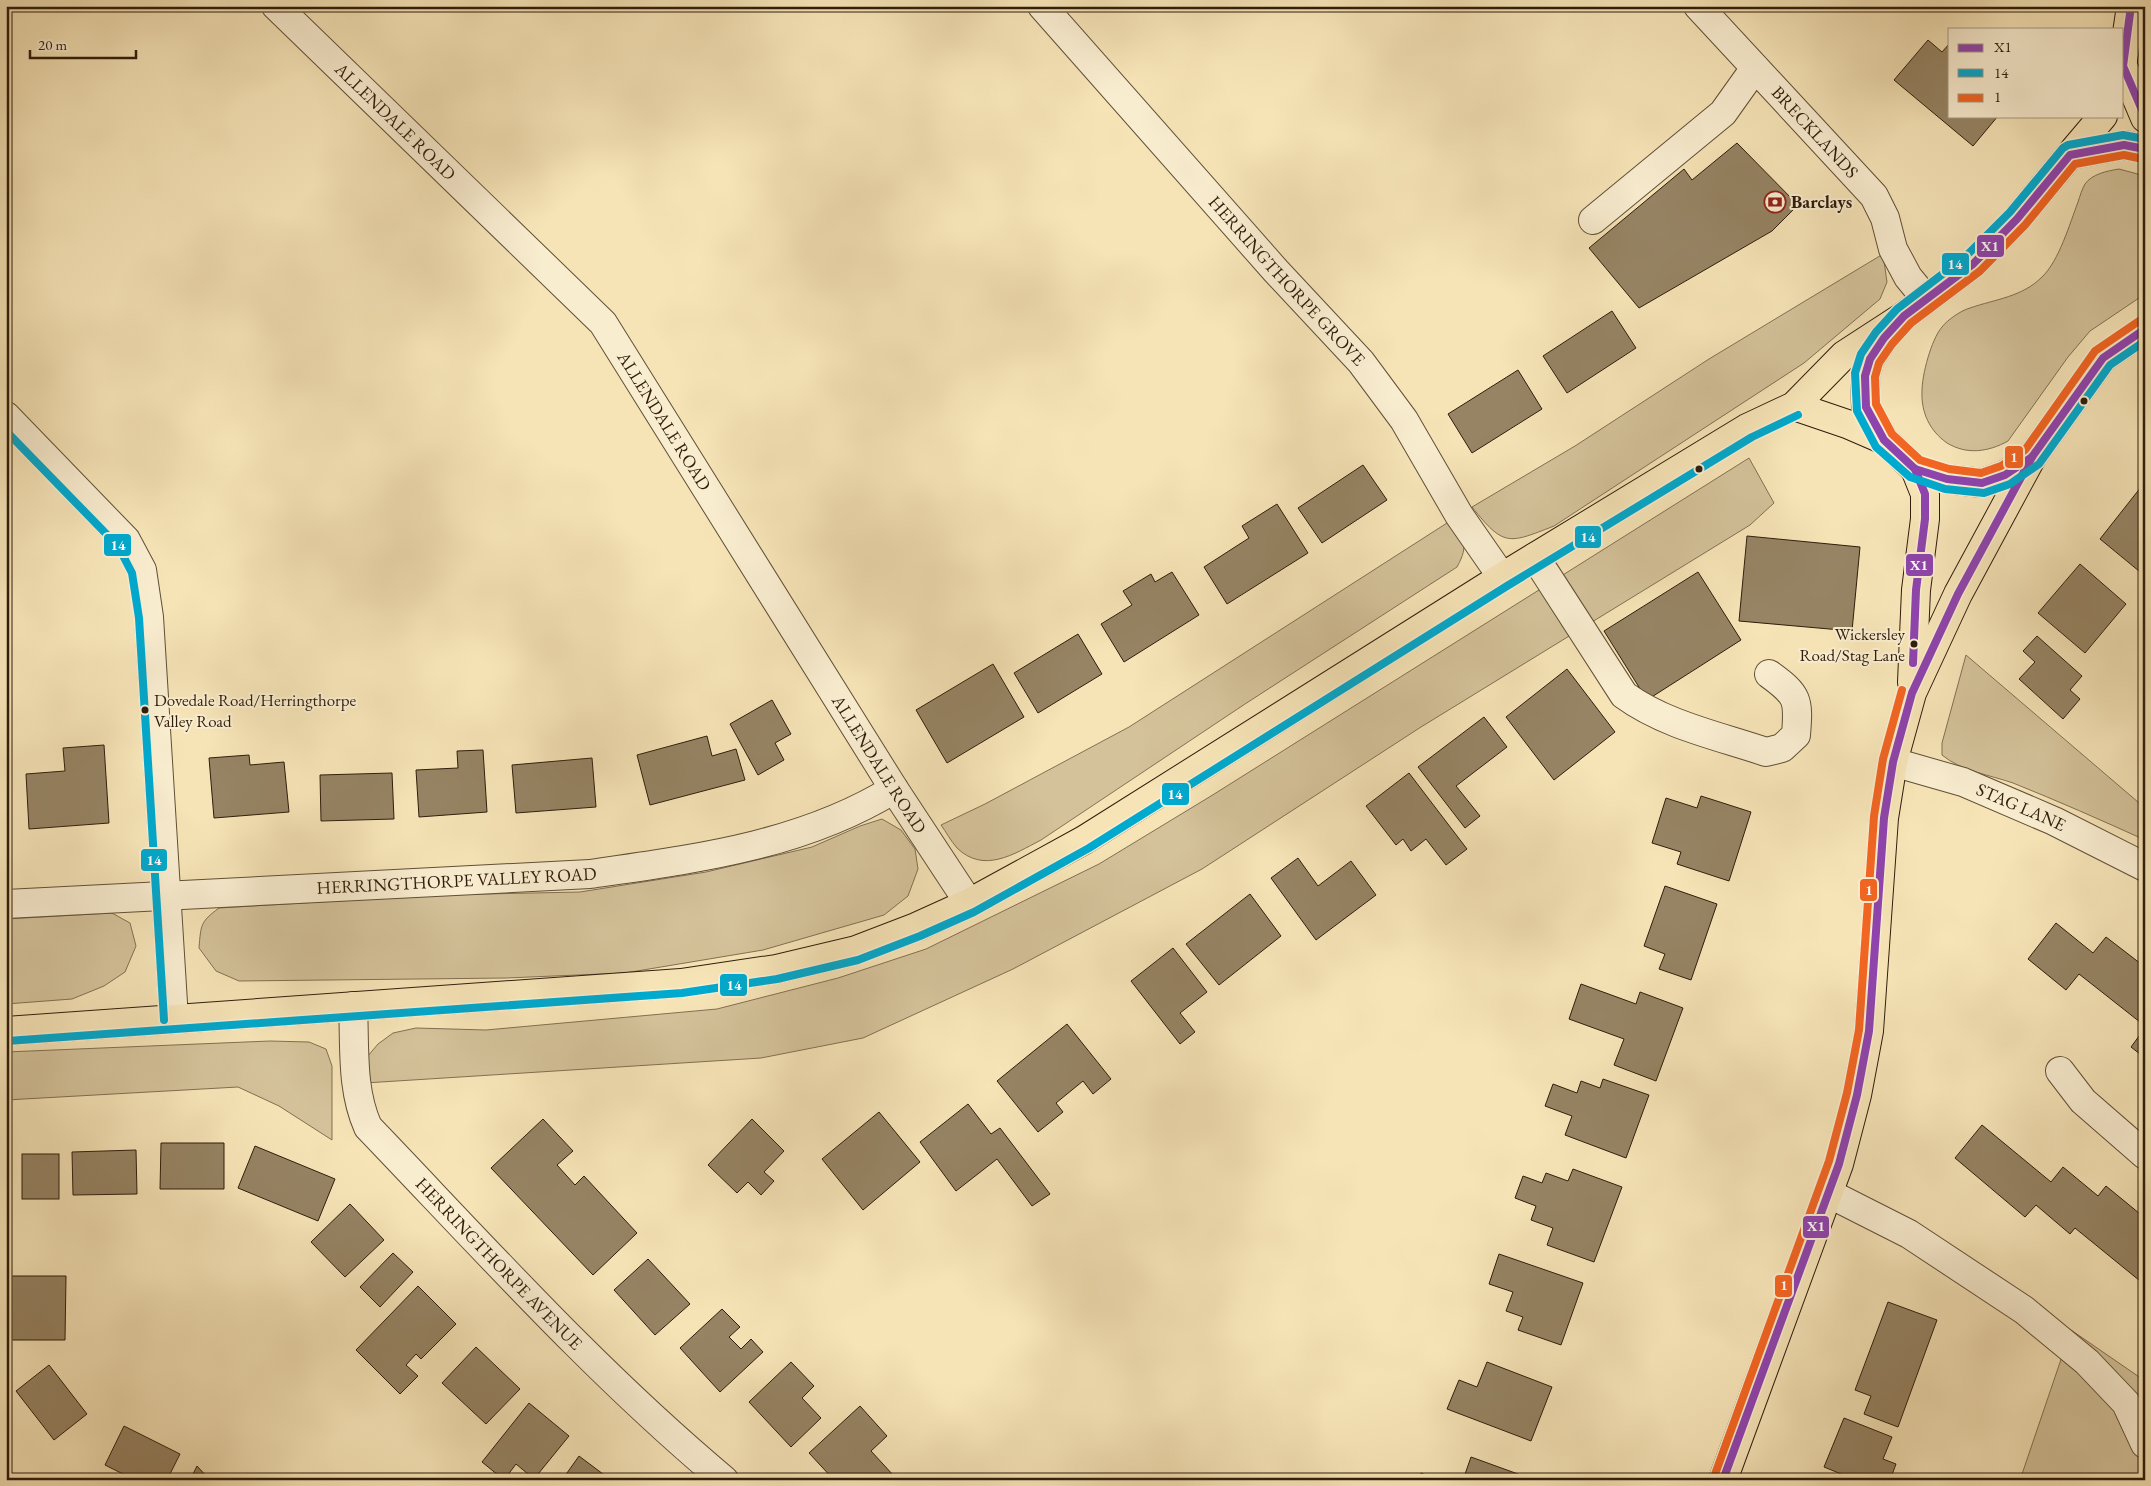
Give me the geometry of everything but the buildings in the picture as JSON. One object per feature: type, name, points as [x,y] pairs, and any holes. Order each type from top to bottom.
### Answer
[{"type":"main road","points":[[2124,53],[2131,6]]},
{"type":"main road","points":[[2124,71],[2145,118]]},
{"type":"main road","points":[[6,1031],[681,983],[776,970],[856,950],[916,927],[970,902],[1084,840],[1502,577],[1747,428],[1794,406],[1844,355],[1904,316],[1972,264],[2017,219],[2101,118]]},
{"type":"main road","points":[[2070,155],[2124,145],[2145,149]]},
{"type":"main road","points":[[1884,440],[1866,407],[1865,376],[1870,359],[1904,316]]},
{"type":"main road","points":[[1723,1480],[1828,1193],[1857,1095],[1869,1031],[1884,818],[1892,762],[1912,693],[1958,594],[2032,457],[2103,358],[2145,328]]},
{"type":"main road","points":[[1794,406],[1847,424],[1884,440],[1915,468],[1947,479],[1982,483],[2005,475],[2032,457]]},
{"type":"main road","points":[[1912,693],[1916,590],[1925,520],[1924,494],[1915,468]]},
{"type":"street","name":"ALLENDALE ROAD","points":[[276,6],[603,323],[894,789],[970,902]]},
{"type":"street","name":"HERRINGTHORPE GROVE","points":[[1042,6],[1270,263],[1361,362],[1404,420],[1459,515],[1502,577]]},
{"type":"street","name":"BRECKLANDS","points":[[1698,6],[1874,196],[1885,218],[1892,250],[1908,277],[1926,299]]},
{"type":"street","points":[[1593,220],[1723,113],[1756,68]]},
{"type":"street","points":[[6,416],[126,540],[142,570],[149,617],[174,1019]]},
{"type":"street","points":[[1535,557],[1624,695],[1638,706],[1671,721],[1766,752],[1782,748],[1796,734],[1798,707],[1790,689],[1769,674]]},
{"type":"street","name":"STAG LANE","points":[[1892,762],[1963,782],[2054,821],[2145,867]]},
{"type":"street","name":"HERRINGTHORPE VALLEY ROAD","points":[[6,904],[590,874],[676,862],[744,849],[814,828],[871,804],[894,789]]},
{"type":"street","name":"HERRINGTHORPE AVENUE","points":[[353,1006],[356,1084],[360,1109],[368,1127],[594,1362],[682,1444],[724,1480]]},
{"type":"street","points":[[2060,1071],[2083,1101],[2145,1155]]},
{"type":"street","points":[[1828,1193],[1909,1234],[2024,1310],[2087,1362],[2126,1403],[2145,1444]]},
{"type":"shaded area","points":[[2119,169],[2145,176],[2145,294],[2090,331],[2068,357],[2008,441],[1993,448],[1978,451],[1962,449],[1947,443],[1931,427],[1925,414],[1922,399],[1925,367],[1938,333],[1947,321],[1963,311],[2008,297],[2026,289],[2042,277],[2059,252],[2085,184],[2096,175]]},
{"type":"shaded area","points":[[1883,254],[1887,282],[1880,299],[1804,363],[1554,526],[1526,536],[1508,538],[1492,529],[1472,507],[1575,446],[1709,359]]},
{"type":"shaded area","points":[[1749,458],[1774,503],[1750,525],[1421,727],[1202,869],[1013,969],[863,1038],[761,1058],[365,1083],[367,1057],[378,1044],[393,1033],[416,1028],[486,1030],[717,1009],[838,978],[926,949],[1099,864],[1211,796]]},
{"type":"shaded area","points":[[1447,523],[1463,543],[1463,553],[1457,567],[1245,704],[1041,840],[1010,856],[988,861],[978,860],[967,856],[957,848],[941,825],[985,804],[1129,727]]},
{"type":"shaded area","points":[[1966,655],[2145,808],[2145,840],[2013,783],[1967,769],[1942,755],[1942,743]]},
{"type":"shaded area","points":[[882,819],[901,830],[915,849],[918,869],[908,896],[884,915],[763,950],[625,973],[506,978],[239,981],[216,971],[199,948],[200,934],[205,921],[219,908],[438,895],[580,892],[706,872],[812,847],[860,826]]},
{"type":"shaded area","points":[[112,913],[130,923],[136,946],[125,972],[104,986],[72,999],[6,1004],[6,919]]},
{"type":"shaded area","points":[[270,1041],[309,1042],[326,1049],[332,1066],[332,1140],[279,1106],[238,1087],[6,1100],[6,1052]]},
{"type":"shaded area","points":[[2071,1330],[2145,1381],[2145,1480],[2020,1480]]},
{"type":"transit line","name":"X1","points":[[2124,58],[2131,6]]},
{"type":"transit line","name":"X1","points":[[2124,68],[2145,117]]},
{"type":"transit line","name":"14","points":[[2145,139],[2123,135],[2068,145],[2063,148],[2010,212],[1966,256],[1897,309],[1876,332],[1861,354],[1855,373],[1857,411],[1876,447],[1910,477],[1945,489],[1984,493],[2010,484],[2039,464],[2110,365],[2145,341]]},
{"type":"transit line","name":"X1","points":[[2145,149],[2124,145],[2070,155],[2017,219],[1973,264],[1904,316],[1884,338],[1870,359],[1865,376],[1866,407],[1884,440],[1915,469],[1947,479],[1982,483],[2005,475],[2032,457],[2103,358],[2145,329]]},
{"type":"transit line","name":"1","points":[[2139,321],[2095,351],[2025,450],[2001,466],[1981,473],[1949,469],[1920,460],[1892,434],[1876,404],[1875,377],[1879,363],[1892,344],[1911,323],[1980,271],[2025,225],[2075,164],[2124,155],[2143,159]]},
{"type":"transit line","name":"14","points":[[7,1041],[682,993],[777,979],[858,960],[920,936],[974,912],[1089,848],[1507,586],[1752,437],[1798,415]]},
{"type":"transit line","name":"14","points":[[6,431],[118,546],[132,573],[139,618],[164,1020]]},
{"type":"transit line","name":"X1","points":[[1723,1480],[1839,1164],[1857,1095],[1869,1031],[1884,818],[1893,762],[1912,693],[1958,594],[2032,457]]},
{"type":"transit line","name":"X1","points":[[1913,663],[1916,590],[1925,519],[1925,494],[1915,469]]},
{"type":"transit line","name":"1","points":[[1714,1477],[1829,1161],[1847,1093],[1859,1030],[1874,816],[1883,759],[1902,690]]},
{"type":"place","name":"Barclays","points":[[1775,202]]},
{"type":"place","name":"Wickersley Road/Stag Lane","points":[[1914,644]]},
{"type":"place","name":"Dovedale Road/Herringthorpe Valley Road","points":[[145,710]]}]
